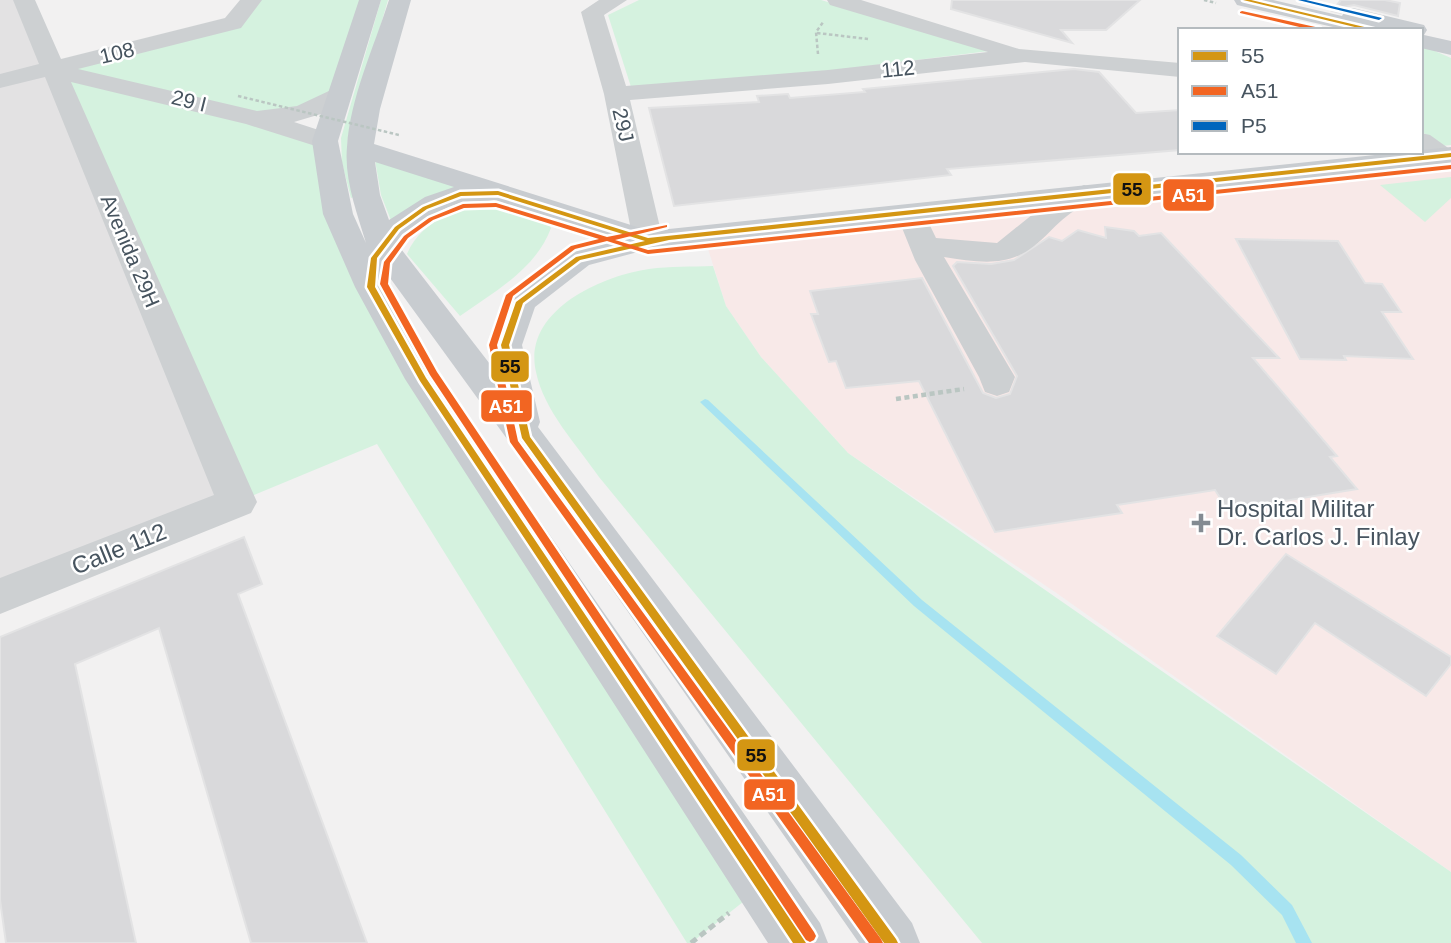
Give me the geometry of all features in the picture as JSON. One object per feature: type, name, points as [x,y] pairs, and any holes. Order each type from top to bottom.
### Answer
[{"type":"main road","points":[[370,0],[325,141],[338,214],[371,287],[423,379],[800,943]]},
{"type":"main road","points":[[400,0],[367,109],[360,148],[366,195],[382,245],[526,438],[892,943]]},
{"type":"main road","points":[[1245,0],[1367,28]]},
{"type":"main road","points":[[1288,0],[1388,28]]},
{"type":"main road","points":[[360,148],[648,240]]},
{"type":"main road","points":[[526,438],[505,345],[520,302],[578,258],[648,240],[1084,194],[1413,154]]},
{"type":"main road","points":[[371,287],[374,258],[397,228],[425,208],[460,194],[498,193]]},
{"type":"main road","points":[[560,212],[580,229],[583,243],[578,258]]},
{"type":"street","name":"Avenida 29H","points":[[24,0],[237,502]]},
{"type":"street","name":"108","points":[[0,81],[233,23],[251,0]]},
{"type":"street","name":"29J","points":[[616,0],[592,12],[616,94],[648,240]]},
{"type":"street","points":[[843,1],[1025,55]]},
{"type":"street","name":"112","points":[[616,94],[828,77],[1025,55],[1178,70]]},
{"type":"street","name":"29 I","points":[[52,70],[254,118],[325,141]]},
{"type":"street","points":[[254,118],[291,117],[321,108],[340,96]]},
{"type":"street","points":[[926,247],[981,253],[1004,252],[1023,240],[1058,208],[1084,194]]},
{"type":"street","points":[[911,213],[930,260],[997,377],[996,384]]},
{"type":"street","name":"Calle 112","points":[[0,596],[237,502]]},
{"type":"path","points":[[828,77],[820,61],[815,40],[819,25],[843,1]]},
{"type":"path","points":[[237,96],[399,135]]},
{"type":"path","points":[[896,399],[996,384]]},
{"type":"shaded area","points":[[0,0],[24,0],[237,502],[0,596]]},
{"type":"shaded area","name":"Hospital Militar Dr. Carlos J. Finlay","points":[[1451,152],[1451,872],[1055,592],[848,453],[761,357],[726,306],[703,233]]},
{"type":"green space","points":[[251,0],[370,0],[340,95],[258,117],[325,141],[371,287],[762,887],[691,943],[687,943],[377,444],[237,502],[52,70],[232,23]]},
{"type":"green space","points":[[381,0],[388,0],[348,137],[347,154],[356,196],[351,198],[342,163],[341,138]]},
{"type":"green space","points":[[639,0],[821,0],[989,51],[836,70],[631,87],[608,15]]},
{"type":"green space","points":[[1423,46],[1451,58],[1451,145],[1442,146],[1423,132]]},
{"type":"green space","points":[[375,160],[458,187],[392,223],[381,195]]},
{"type":"green space","points":[[1451,177],[1451,198],[1425,222],[1380,185]]},
{"type":"green space","points":[[501,204],[545,218],[551,228],[544,243],[525,268],[460,316],[407,254],[414,241],[434,222],[473,207]]},
{"type":"green space","points":[[713,266],[726,306],[761,357],[848,453],[1451,872],[1451,943],[982,943],[599,477],[562,427],[540,386],[535,350],[541,331],[553,314],[569,300],[609,279],[630,273],[657,268]]},
{"type":"building","points":[[952,0],[1140,0],[1106,30],[1061,30],[1072,43],[951,9]]},
{"type":"building","points":[[1341,0],[1385,0],[1400,3],[1398,16],[1354,5],[1344,7],[1341,13],[1332,11]]},
{"type":"building","points":[[1074,69],[1099,72],[1136,113],[1178,110],[1178,150],[947,169],[951,175],[674,206],[649,108],[759,102],[757,96],[788,94],[790,98],[865,92],[863,89]]},
{"type":"building","points":[[1105,227],[1134,231],[1139,236],[1161,233],[1279,358],[1253,358],[1337,456],[1330,457],[1357,489],[1228,510],[1215,490],[1117,505],[1122,513],[995,532],[919,381],[846,388],[836,361],[829,362],[811,314],[818,314],[810,291],[922,278],[983,393],[996,398],[1010,394],[1017,376],[953,266],[957,262],[991,264],[1014,260],[1049,237],[1062,241],[1078,230],[1106,238]]},
{"type":"building","points":[[1236,239],[1338,241],[1365,283],[1382,284],[1401,312],[1382,312],[1413,359],[1344,356],[1346,360],[1300,359]]},
{"type":"building","points":[[244,537],[262,584],[238,594],[367,943],[251,943],[159,628],[75,664],[136,943],[6,943],[0,900],[0,637]]},
{"type":"building","points":[[1286,554],[1451,657],[1451,664],[1426,696],[1315,623],[1276,674],[1217,636]]},
{"type":"waterway","points":[[705,402],[918,603],[1236,860],[1287,910],[1304,943]]},
{"type":"transit line","name":"55","points":[[1245,0],[1366,28]]},
{"type":"transit line","name":"P5","points":[[1300,0],[1379,18]]},
{"type":"transit line","name":"A51","points":[[1242,12],[1311,28]]},
{"type":"transit line","name":"55","points":[[800,943],[423,379],[371,287],[374,258],[397,228],[425,208],[460,194],[498,193],[648,240],[1451,155]]},
{"type":"transit line","name":"A51","points":[[810,936],[433,373],[384,284],[386,263],[406,237],[431,219],[463,206],[496,205],[648,252],[1451,167]]},
{"type":"transit line","name":"A51","points":[[665,226],[573,247],[510,295],[493,345],[514,442],[877,943]]},
{"type":"transit line","name":"55","points":[[668,238],[578,258],[520,302],[505,345],[526,438],[892,943]]},
{"type":"place","name":"Hospital Militar Dr. Carlos J. Finlay","points":[[1201,523]]}]
